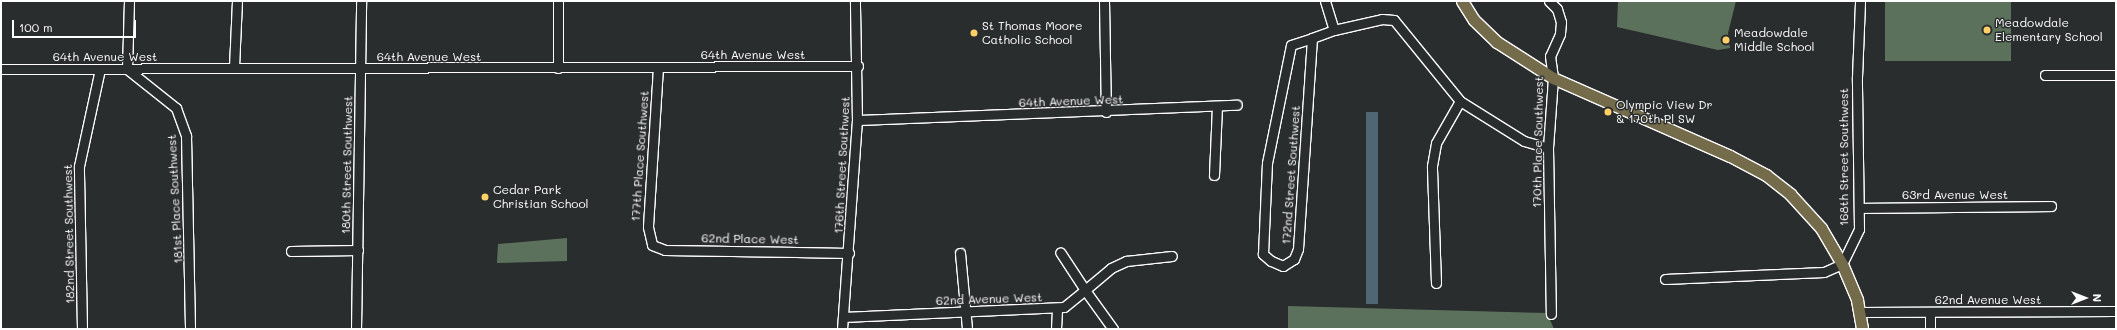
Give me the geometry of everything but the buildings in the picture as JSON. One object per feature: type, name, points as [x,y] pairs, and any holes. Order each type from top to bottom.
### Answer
[{"type":"main road","points":[[1462,1],[1474,20],[1497,42],[1553,78],[1766,175],[1805,209],[1821,228],[1842,264],[1860,312],[1862,329]]},
{"type":"street","points":[[127,69],[129,1]]},
{"type":"street","points":[[234,67],[237,1]]},
{"type":"street","name":"180th Street Southwest","points":[[356,329],[361,1]]},
{"type":"street","points":[[558,1],[558,68]]},
{"type":"street","name":"176th Street Southwest","points":[[842,329],[849,253],[857,120],[858,66],[855,1]]},
{"type":"street","points":[[1104,1],[1106,112]]},
{"type":"street","points":[[1325,1],[1334,30]]},
{"type":"street","name":"170th Place Southwest","points":[[1550,1],[1557,9],[1561,22],[1560,34],[1550,56],[1553,78],[1548,148],[1551,314]]},
{"type":"street","name":"168th Street Southwest","points":[[1842,264],[1859,229],[1857,77],[1860,1]]},
{"type":"street","name":"172nd Street Southwest","points":[[1312,38],[1298,249],[1294,259],[1283,266],[1263,254],[1267,163],[1291,45],[1334,30],[1382,19],[1394,20],[1460,101]]},
{"type":"street","name":"64th Avenue West","points":[[1,70],[234,67],[360,69],[858,66]]},
{"type":"street","name":"177th Place Southwest","points":[[652,245],[648,227],[658,67]]},
{"type":"street","name":"182nd Street Southwest","points":[[82,329],[79,166],[100,69]]},
{"type":"street","name":"181st Place Southwest","points":[[127,69],[176,108],[186,136],[190,329]]},
{"type":"street","points":[[2045,75],[2116,75]]},
{"type":"street","points":[[1436,283],[1432,166],[1436,143],[1460,101],[1524,141],[1548,148]]},
{"type":"street","name":"64th Avenue West","points":[[857,120],[1106,112],[1237,105]]},
{"type":"street","points":[[1214,176],[1217,106]]},
{"type":"street","name":"63rd Avenue West","points":[[1859,208],[2051,206]]},
{"type":"street","name":"62nd Place West","points":[[652,245],[665,250],[849,253]]},
{"type":"street","points":[[291,251],[358,250]]},
{"type":"street","points":[[1060,252],[1113,329]]},
{"type":"street","points":[[960,253],[967,310],[967,329]]},
{"type":"street","name":"62nd Avenue West","points":[[843,317],[967,310],[1057,309],[1071,303],[1111,268],[1126,261],[1172,256]]},
{"type":"street","points":[[1665,279],[1824,272],[1842,264]]},
{"type":"street","points":[[1056,329],[1057,309]]},
{"type":"street","name":"62nd Avenue West","points":[[1860,312],[2116,311]]},
{"type":"street","points":[[1930,312],[1930,329]]},
{"type":"green space","points":[[1618,1],[1736,1],[1728,33],[1730,48],[1718,50],[1617,27]]},
{"type":"green space","points":[[1885,1],[2011,1],[2011,61],[1885,61]]},
{"type":"green space","points":[[567,238],[567,261],[497,263],[498,244]]},
{"type":"green space","points":[[1288,306],[1547,313],[1554,329],[1288,329]]},
{"type":"water","points":[[1366,112],[1378,112],[1378,304],[1366,304]]},
{"type":"place","name":"Meadowdale Elementary School","points":[[1987,30]]},
{"type":"place","name":"St Thomas Moore Catholic School","points":[[974,33]]},
{"type":"place","name":"Meadowdale Middle School","points":[[1726,40]]},
{"type":"place","name":"Olympic View Dr & 170th Pl SW","points":[[1608,112]]},
{"type":"place","name":"Cedar Park Christian School","points":[[485,197]]}]
